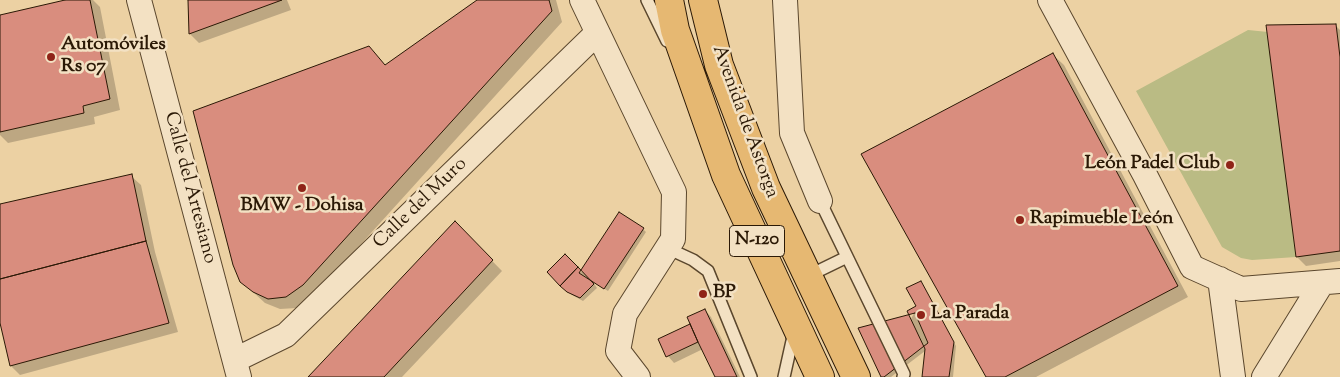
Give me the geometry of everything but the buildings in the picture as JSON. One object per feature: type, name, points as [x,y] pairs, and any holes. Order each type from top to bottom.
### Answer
[{"type":"highway","name":"N-120","points":[[669,0],[676,30],[699,102],[726,174],[820,377]]},
{"type":"highway","name":"Avenida de Astorga","points":[[703,0],[719,65],[742,129],[766,188],[856,377]]},
{"type":"street","name":"Calle del Artesiano","points":[[140,0],[237,369]]},
{"type":"street","points":[[582,0],[674,192],[673,238],[625,314],[618,351],[638,377]]},
{"type":"street","points":[[785,0],[792,133],[820,202]]},
{"type":"street","points":[[1050,0],[1145,175],[1192,267],[1241,289],[1331,282]]},
{"type":"street","name":"Calle del Muro","points":[[237,369],[286,335],[597,33]]},
{"type":"street","points":[[1220,279],[1234,377]]},
{"type":"street","points":[[1264,377],[1331,282]]},
{"type":"lane","points":[[647,0],[699,102]]},
{"type":"lane","points":[[820,202],[904,374],[903,377]]},
{"type":"lane","points":[[667,248],[693,260],[708,271],[751,377]]},
{"type":"lane","points":[[808,276],[847,257]]},
{"type":"lane","points":[[784,377],[796,325]]},
{"type":"green space","name":"León Padel Club","points":[[1248,30],[1268,32],[1296,257],[1252,260],[1241,258],[1222,247],[1136,91]]},
{"type":"place","name":"Automóviles Rs 07","points":[[51,57]]},
{"type":"place","name":"León Padel Club","points":[[1230,165]]},
{"type":"place","name":"BMW - Dohisa","points":[[302,188]]},
{"type":"place","name":"Rapimueble León","points":[[1020,220]]},
{"type":"place","name":"BP","points":[[703,294]]},
{"type":"place","name":"La Parada","points":[[921,315]]}]
